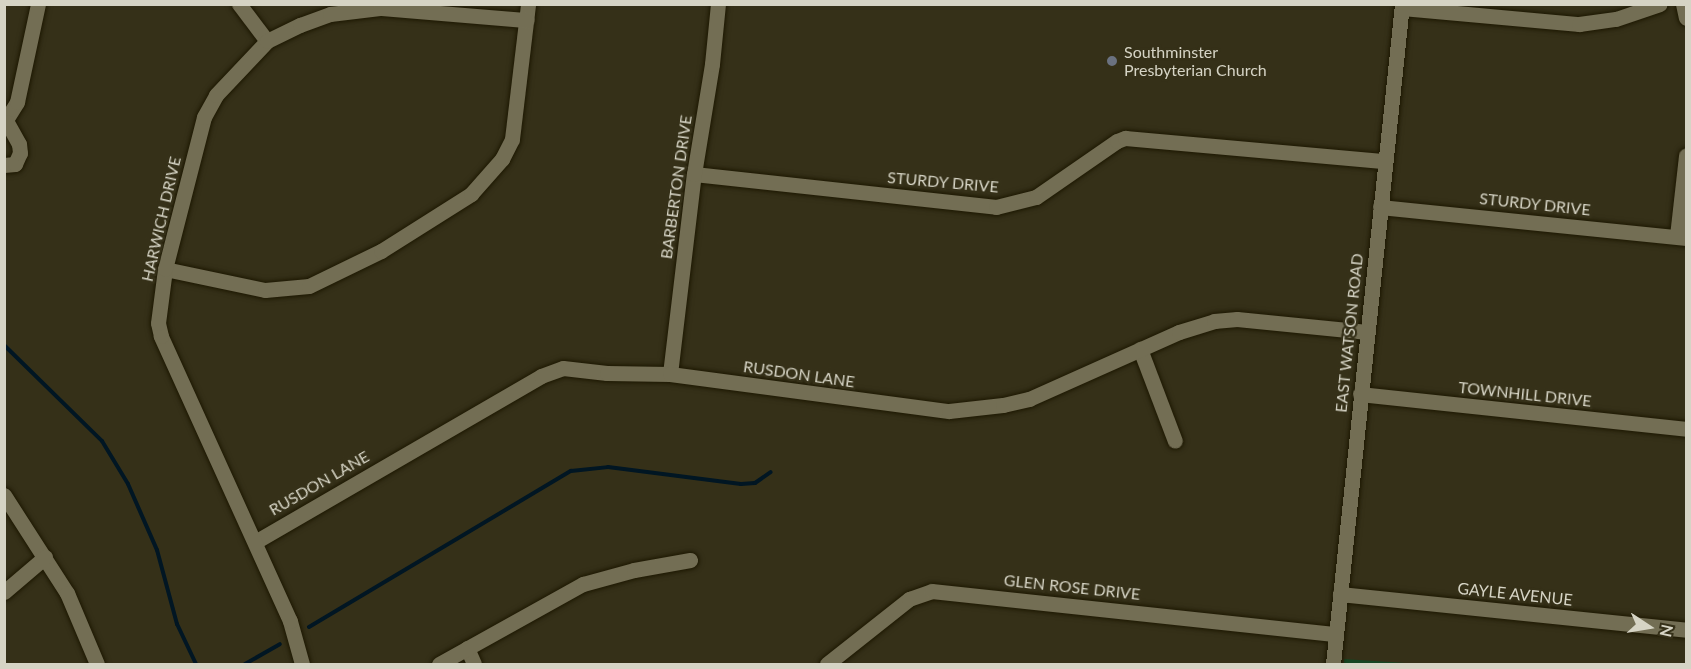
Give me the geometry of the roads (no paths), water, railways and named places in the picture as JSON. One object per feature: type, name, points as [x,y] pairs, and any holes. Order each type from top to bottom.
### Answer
[{"type":"street","points":[[4,165],[15,164],[20,153],[19,144],[6,123],[17,102],[38,4]]},
{"type":"street","points":[[239,4],[267,41]]},
{"type":"street","name":"BARBERTON DRIVE","points":[[670,375],[694,174],[712,64],[718,4]]},
{"type":"street","points":[[1402,6],[1579,24],[1616,19],[1660,4]]},
{"type":"street","points":[[1683,4],[1686,18]]},
{"type":"street","name":"EAST WATSON ROAD","points":[[1333,664],[1402,6]]},
{"type":"street","name":"HARWICH DRIVE","points":[[302,664],[290,621],[161,336],[158,323],[165,269],[204,117],[222,89],[267,41],[300,25],[330,15],[380,8],[527,12]]},
{"type":"street","points":[[165,269],[265,290],[309,286],[381,251],[451,209],[471,194],[487,177],[502,159],[512,140],[527,12]]},
{"type":"street","name":"STURDY DRIVE","points":[[694,174],[996,207],[1036,197],[1117,141],[1125,138],[1385,161]]},
{"type":"street","points":[[1682,237],[1686,156]]},
{"type":"street","name":"STURDY DRIVE","points":[[1380,207],[1682,237]]},
{"type":"street","name":"RUSDON LANE","points":[[255,542],[542,376],[563,368],[607,373],[670,375],[949,411],[1003,405],[1029,399],[1179,332],[1214,321],[1237,319],[1367,332]]},
{"type":"street","points":[[1140,349],[1175,441]]},
{"type":"street","name":"TOWNHILL DRIVE","points":[[1360,394],[1686,429]]},
{"type":"street","points":[[4,495],[67,593],[97,664]]},
{"type":"street","points":[[4,592],[45,557]]},
{"type":"street","points":[[439,664],[583,584],[634,570],[690,561]]},
{"type":"street","name":"GLEN ROSE DRIVE","points":[[828,664],[909,598],[932,591],[1336,634]]},
{"type":"street","name":"GAYLE AVENUE","points":[[1340,594],[1686,630]]},
{"type":"street","points":[[467,648],[474,664]]},
{"type":"waterway","points":[[4,345],[102,441],[128,484],[157,550],[177,624],[196,664]]},
{"type":"waterway","points":[[309,627],[571,471],[608,467],[741,484],[755,483],[771,472]]},
{"type":"waterway","points":[[245,664],[280,644]]},
{"type":"place","name":"Southminster Presbyterian Church","points":[[1112,61]]}]
